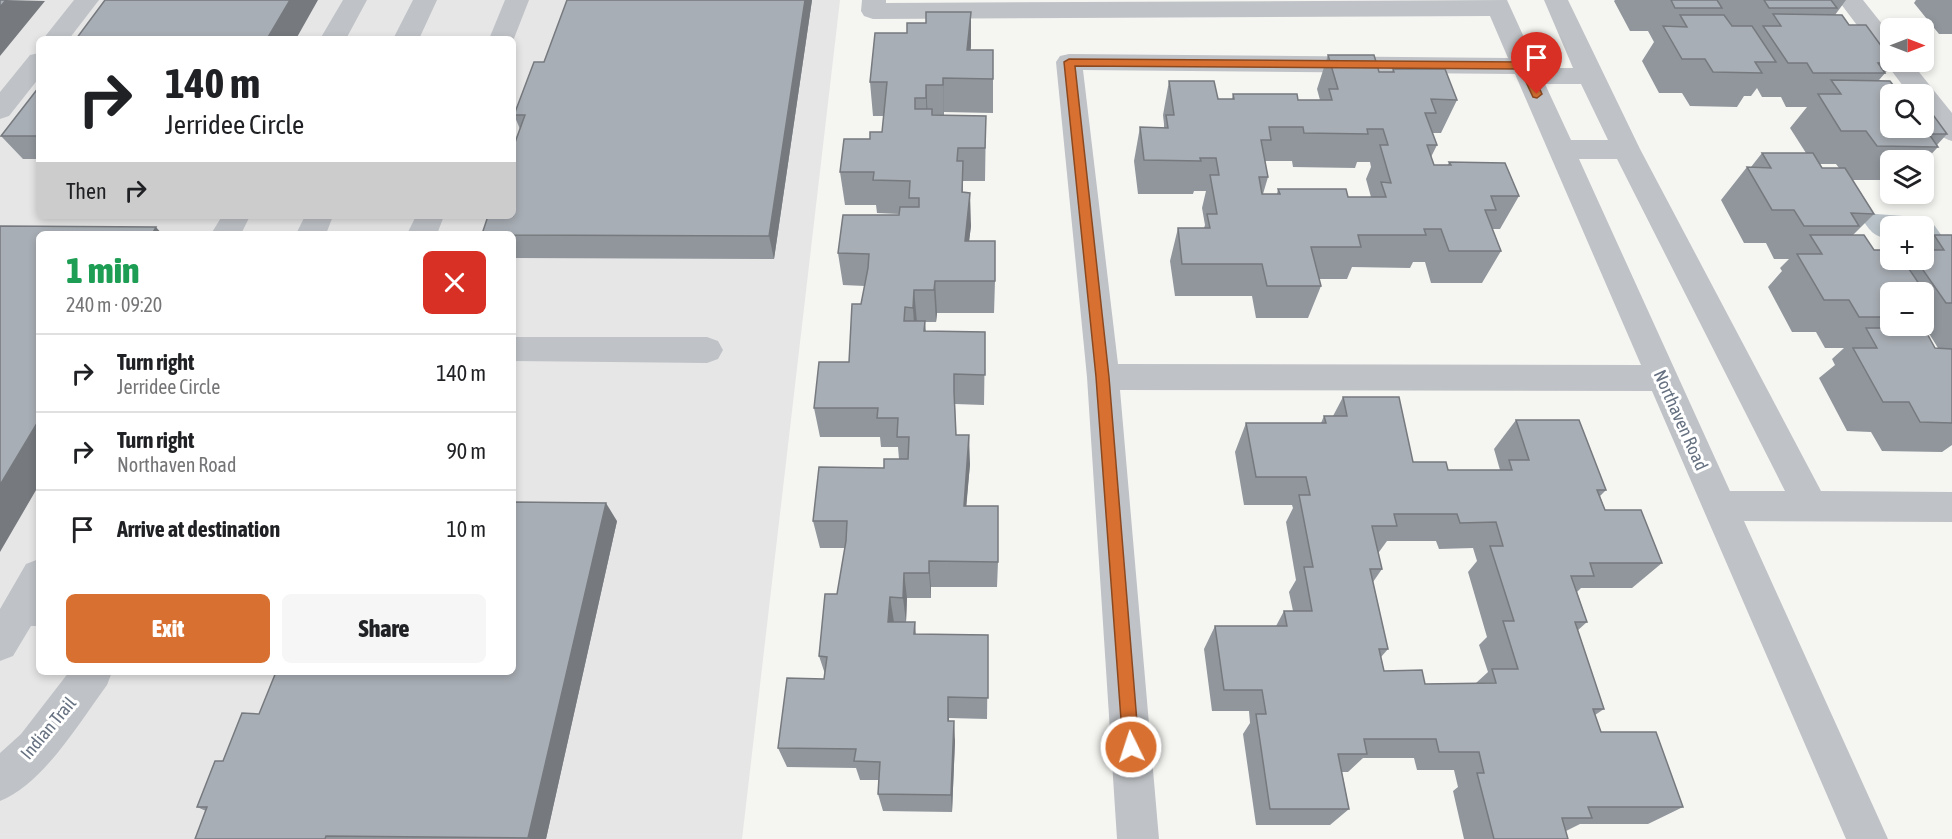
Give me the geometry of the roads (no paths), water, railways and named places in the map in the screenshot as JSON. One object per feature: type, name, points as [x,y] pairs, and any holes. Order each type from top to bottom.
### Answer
[{"type":"street","points":[[58,36],[87,0]]},
{"type":"street","points":[[335,36],[355,0]]},
{"type":"street","points":[[407,36],[425,0]]},
{"type":"street","points":[[503,36],[517,0]]},
{"type":"street","points":[[874,0],[873,11],[1497,4]]},
{"type":"street","points":[[1556,0],[1626,149],[1811,507]]},
{"type":"street","points":[[1850,0],[1880,38]]},
{"type":"street","name":"Northaven Road","points":[[1497,4],[1867,839]]},
{"type":"street","points":[[1138,839],[1103,377],[1069,62],[1526,71],[1590,76]]},
{"type":"street","points":[[0,110],[36,65]]},
{"type":"street","points":[[1906,72],[1952,132]]},
{"type":"street","points":[[1561,150],[1626,149]]},
{"type":"street","points":[[516,349],[707,350]]},
{"type":"street","points":[[1103,377],[1663,378]]},
{"type":"street","points":[[1719,506],[1952,507]]},
{"type":"street","points":[[0,643],[30,609],[36,587]]},
{"type":"street","name":"Indian Trail","points":[[0,781],[35,748],[91,675]]}]
